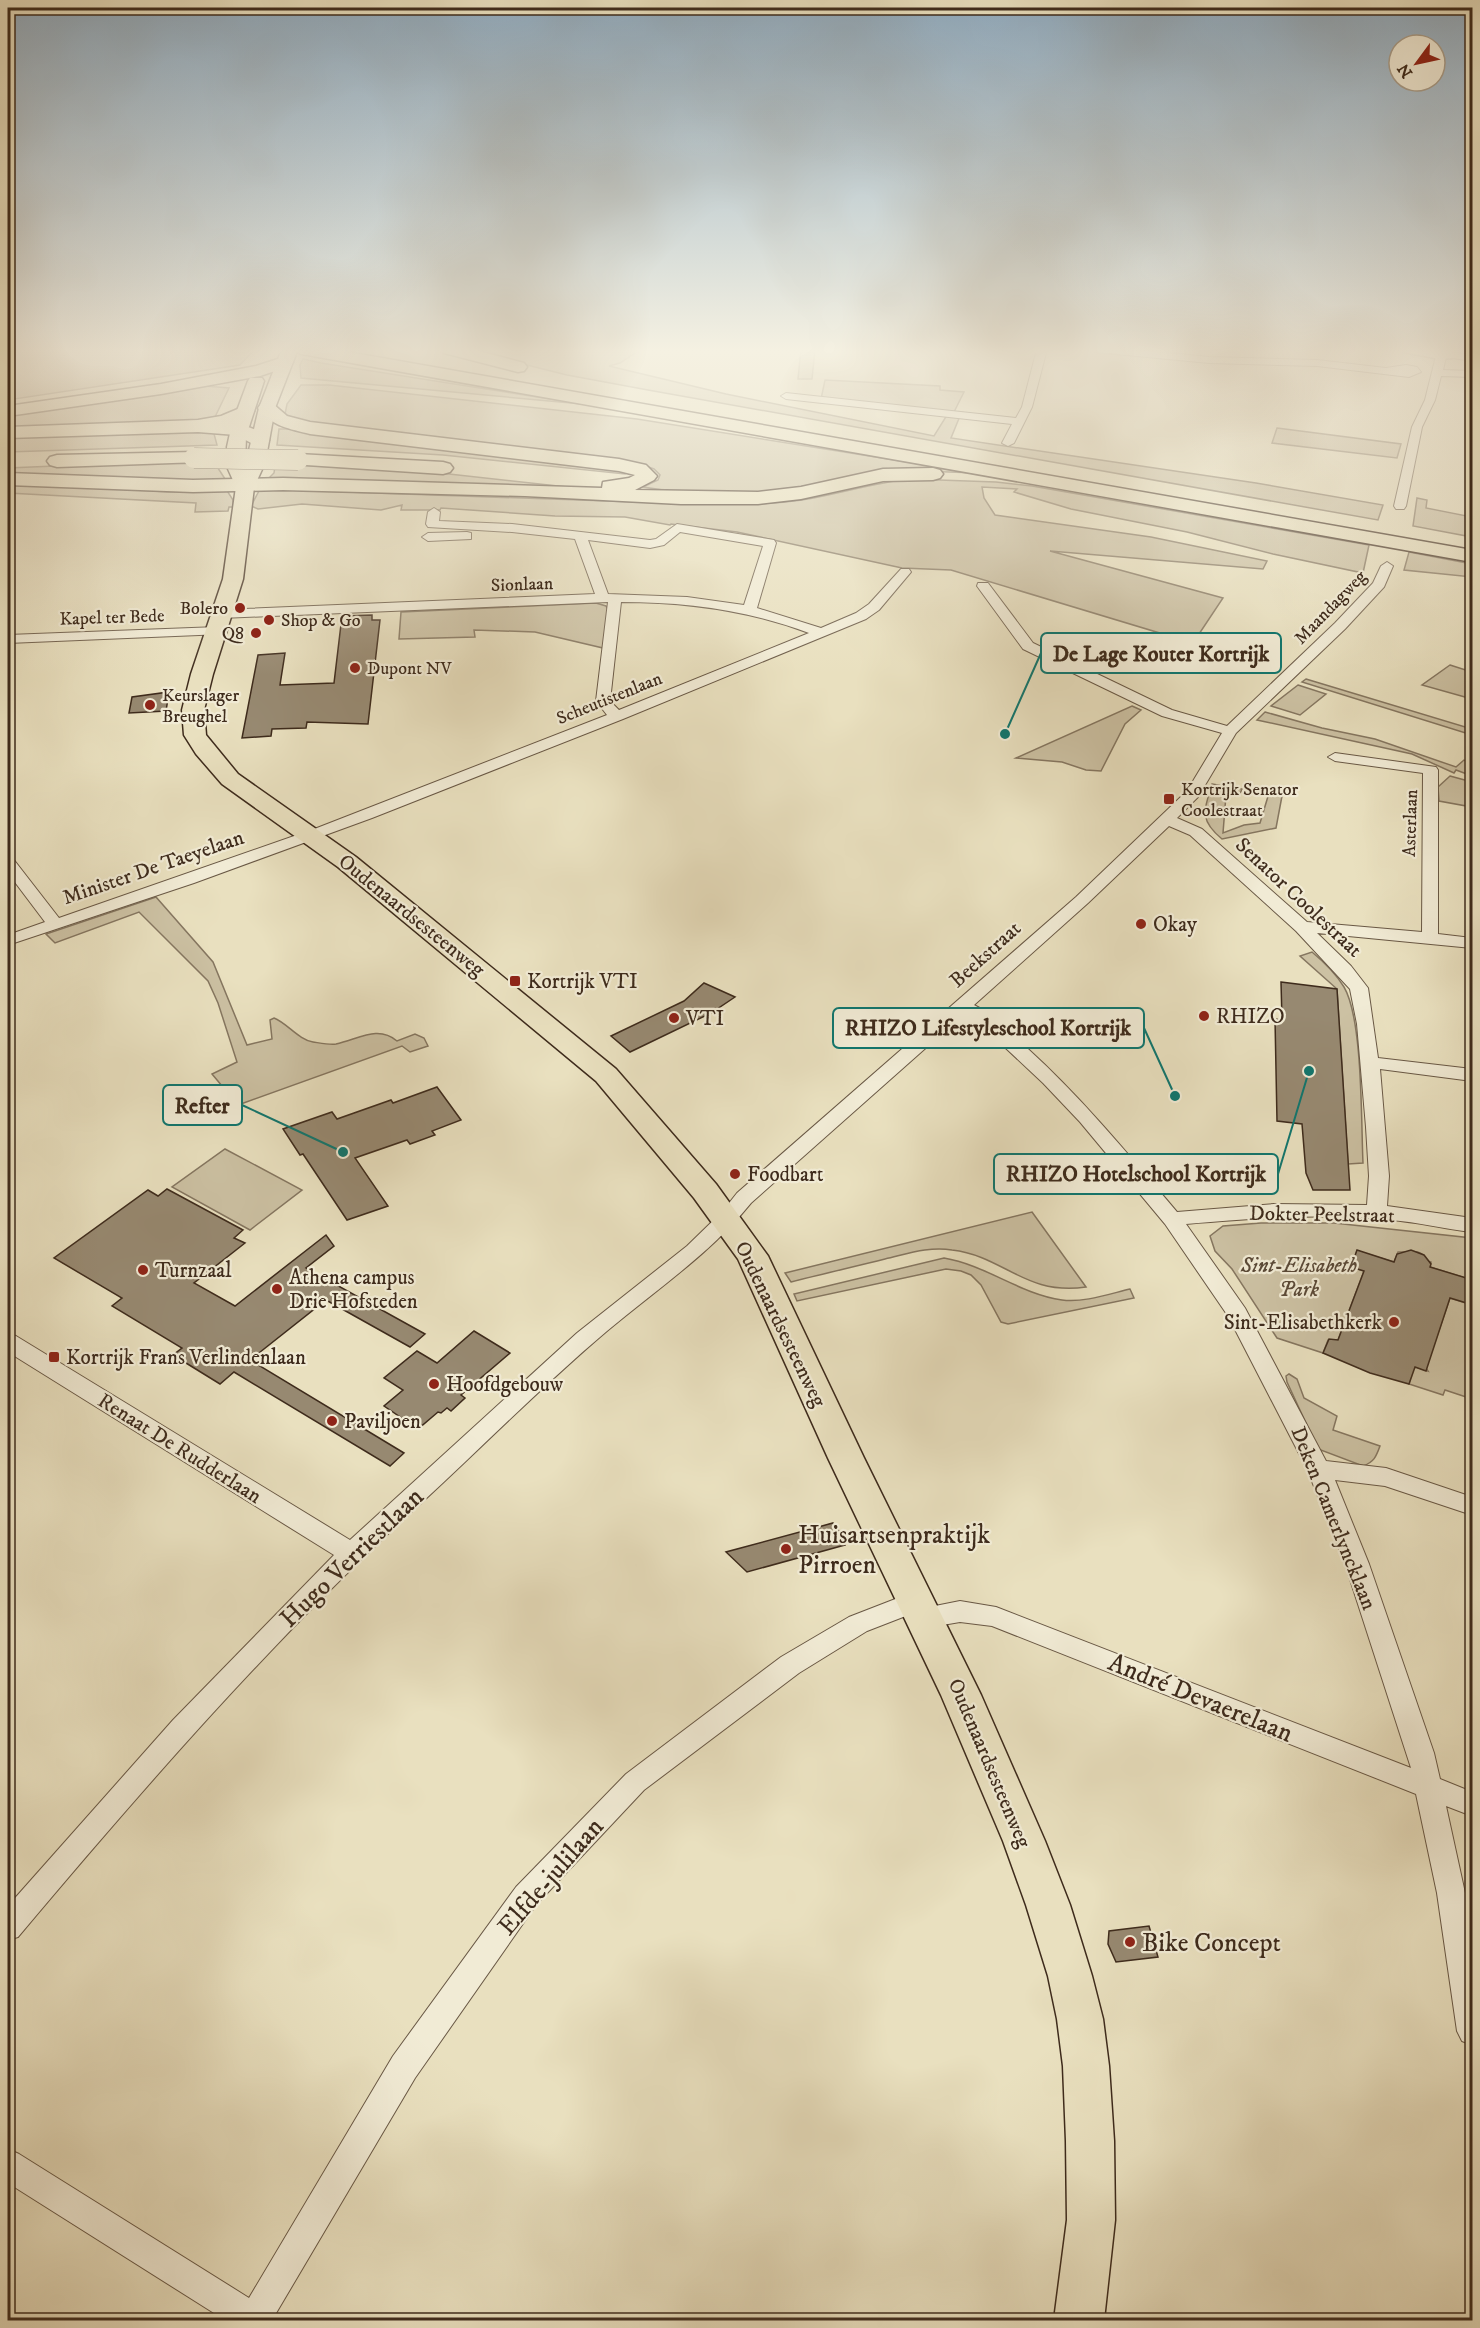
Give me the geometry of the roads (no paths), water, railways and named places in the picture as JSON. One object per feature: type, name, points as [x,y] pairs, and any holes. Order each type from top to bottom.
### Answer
[{"type":"highway","points":[[8,463],[194,458],[298,460],[470,470],[552,478],[681,498]]},
{"type":"highway","points":[[558,458],[620,465],[639,469],[647,476],[634,484],[594,485]]},
{"type":"highway","points":[[925,458],[1473,556]]},
{"type":"highway","points":[[992,458],[1473,544]]},
{"type":"highway","points":[[8,479],[245,487],[283,484],[514,490],[681,498],[758,498],[801,493],[883,475],[929,474],[1070,483]]},
{"type":"main road","name":"Oudenaardsesteenweg","points":[[236,458],[237,469],[245,487]]},
{"type":"main road","name":"Oudenaardsesteenweg","points":[[257,458],[245,487],[233,579],[202,674],[193,710],[195,735],[215,764],[230,779],[312,835],[606,1075],[660,1135],[728,1221],[752,1256],[846,1458],[961,1695],[1024,1841],[1070,1976],[1080,2019],[1086,2066],[1090,2141],[1092,2220],[1079,2320]]},
{"type":"street","points":[[1400,506],[1410,458]]},
{"type":"street","points":[[424,551],[433,518],[650,544],[660,542],[677,528],[770,543],[750,608]]},
{"type":"street","points":[[428,537],[540,532]]},
{"type":"street","points":[[580,536],[609,598],[603,701],[608,710],[618,716]]},
{"type":"street","name":"Maandagweg","points":[[1236,725],[1340,626],[1379,584],[1387,566]]},
{"type":"street","name":"Scheutistenlaan","points":[[312,835],[618,716],[863,615],[874,607],[905,572]]},
{"type":"street","points":[[983,586],[1028,646],[1167,713],[1236,725]]},
{"type":"street","name":"Sionlaan","points":[[220,623],[609,598],[685,599],[750,608],[820,632]]},
{"type":"street","name":"Kapel ter Bede","points":[[8,639],[220,623]]},
{"type":"street","name":"Beekstraat","points":[[728,1221],[744,1198],[1082,900],[1167,819],[1196,789],[1236,725]]},
{"type":"street","name":"Asterlaan","points":[[1335,757],[1431,770],[1430,938]]},
{"type":"street","name":"Senator Coolestraat","points":[[1167,819],[1196,832],[1302,927],[1345,970],[1359,988],[1366,1024],[1378,1166],[1377,1212]]},
{"type":"street","name":"Minister De Taeyelaan","points":[[8,940],[312,835]]},
{"type":"street","points":[[8,863],[55,924]]},
{"type":"street","points":[[1302,927],[1473,943]]},
{"type":"street","name":"Deken Camerlyncklaan","points":[[963,1006],[1002,1035],[1050,1079],[1094,1126],[1172,1219],[1237,1313],[1319,1469],[1361,1574],[1421,1753],[1450,1893],[1473,2031]]},
{"type":"street","points":[[1368,1062],[1473,1074]]},
{"type":"street","name":"Dokter Peelstraat","points":[[1172,1219],[1240,1212],[1377,1212],[1473,1225]]},
{"type":"street","name":"Hugo Verriestlaan","points":[[8,1927],[172,1738],[292,1612],[599,1325],[660,1280],[728,1221]]},
{"type":"street","name":"Renaat De Rudderlaan","points":[[8,1342],[352,1554]]},
{"type":"street","points":[[1319,1469],[1386,1477],[1473,1506]]},
{"type":"street","name":"André Devaerelaan","points":[[921,1610],[978,1611],[996,1617],[1473,1804]]},
{"type":"street","name":"Elfde-julilaan","points":[[254,2320],[404,2067],[526,1896],[635,1782],[781,1672],[858,1624],[921,1610]]},
{"type":"street","points":[[8,2165],[254,2320]]},
{"type":"place","name":"Bolero","points":[[240,608]]},
{"type":"place","name":"Shop & Go","points":[[269,620]]},
{"type":"place","name":"Q8","points":[[256,633]]},
{"type":"place","name":"Dupont NV","points":[[355,668]]},
{"type":"place","name":"Keurslager Breughel","points":[[150,705]]},
{"type":"place","name":"De Lage Kouter Kortrijk","points":[[1005,734]]},
{"type":"place","name":"Kortrijk Senator Coolestraat","points":[[1169,799]]},
{"type":"place","name":"Okay","points":[[1141,924]]},
{"type":"place","name":"Kortrijk VTI","points":[[515,981]]},
{"type":"place","name":"RHIZO","points":[[1204,1016]]},
{"type":"place","name":"VTI","points":[[674,1018]]},
{"type":"place","name":"RHIZO Hotelschool Kortrijk","points":[[1309,1071]]},
{"type":"place","name":"RHIZO Lifestyleschool Kortrijk","points":[[1175,1096]]},
{"type":"place","name":"Refter","points":[[343,1152]]},
{"type":"place","name":"Foodbart","points":[[735,1174]]},
{"type":"place","name":"Turnzaal","points":[[143,1270]]},
{"type":"place","name":"Athena campus Drie Hofsteden","points":[[277,1289]]},
{"type":"place","name":"Sint-Elisabethkerk","points":[[1394,1322]]},
{"type":"place","name":"Kortrijk Frans Verlindenlaan","points":[[54,1357]]},
{"type":"place","name":"Hoofdgebouw","points":[[434,1384]]},
{"type":"place","name":"Paviljoen","points":[[332,1421]]},
{"type":"place","name":"Huisartsenpraktijk Pirroen","points":[[786,1549]]},
{"type":"place","name":"Bike Concept","points":[[1130,1942]]},
{"type":"park label","name":"Sint-Elisabeth Park","points":[[1299,1277]]}]
